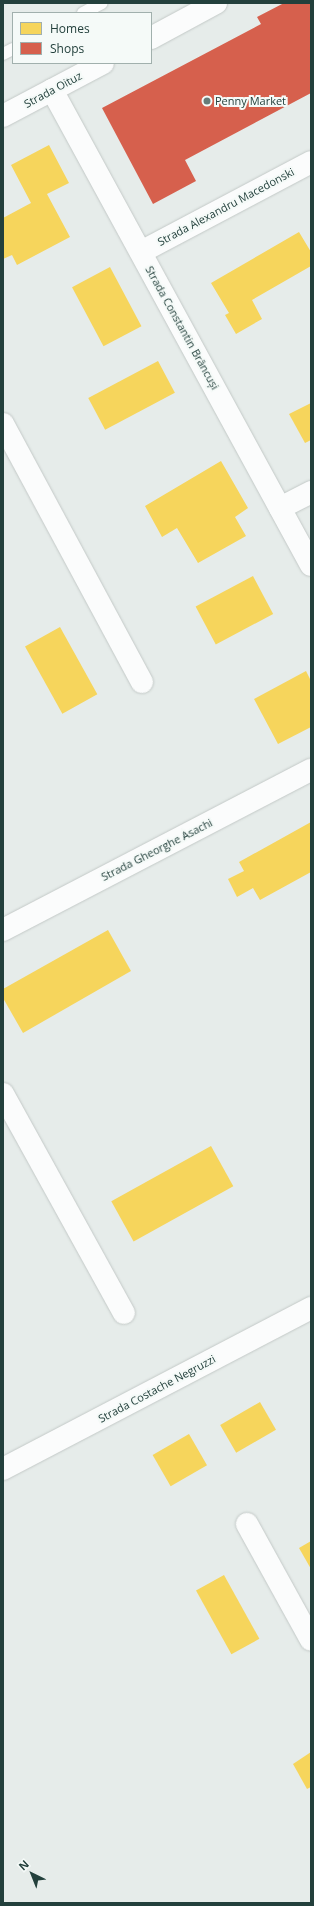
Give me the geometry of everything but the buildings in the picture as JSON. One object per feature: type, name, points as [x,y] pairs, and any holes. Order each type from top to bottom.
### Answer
[{"type":"street","points":[[152,37],[207,5]]},
{"type":"street","name":"Strada Oituz","points":[[3,116],[101,64]]},
{"type":"street","name":"Strada Constantin Brâncuși","points":[[52,90],[311,566]]},
{"type":"street","name":"Strada Alexandru Macedonski","points":[[141,252],[311,162]]},
{"type":"street","points":[[3,424],[142,682]]},
{"type":"street","points":[[280,508],[311,492]]},
{"type":"street","name":"Strada Gheorghe Asachi","points":[[3,930],[311,770]]},
{"type":"street","points":[[3,1094],[124,1313]]},
{"type":"street","name":"Strada Costache Negruzzi","points":[[3,1469],[311,1308]]},
{"type":"street","points":[[247,1524],[311,1640]]},
{"type":"lane","points":[[85,12],[102,3]]},
{"type":"lane","points":[[3,54],[12,50]]},
{"type":"place","name":"Penny Market","points":[[207,101]]}]
